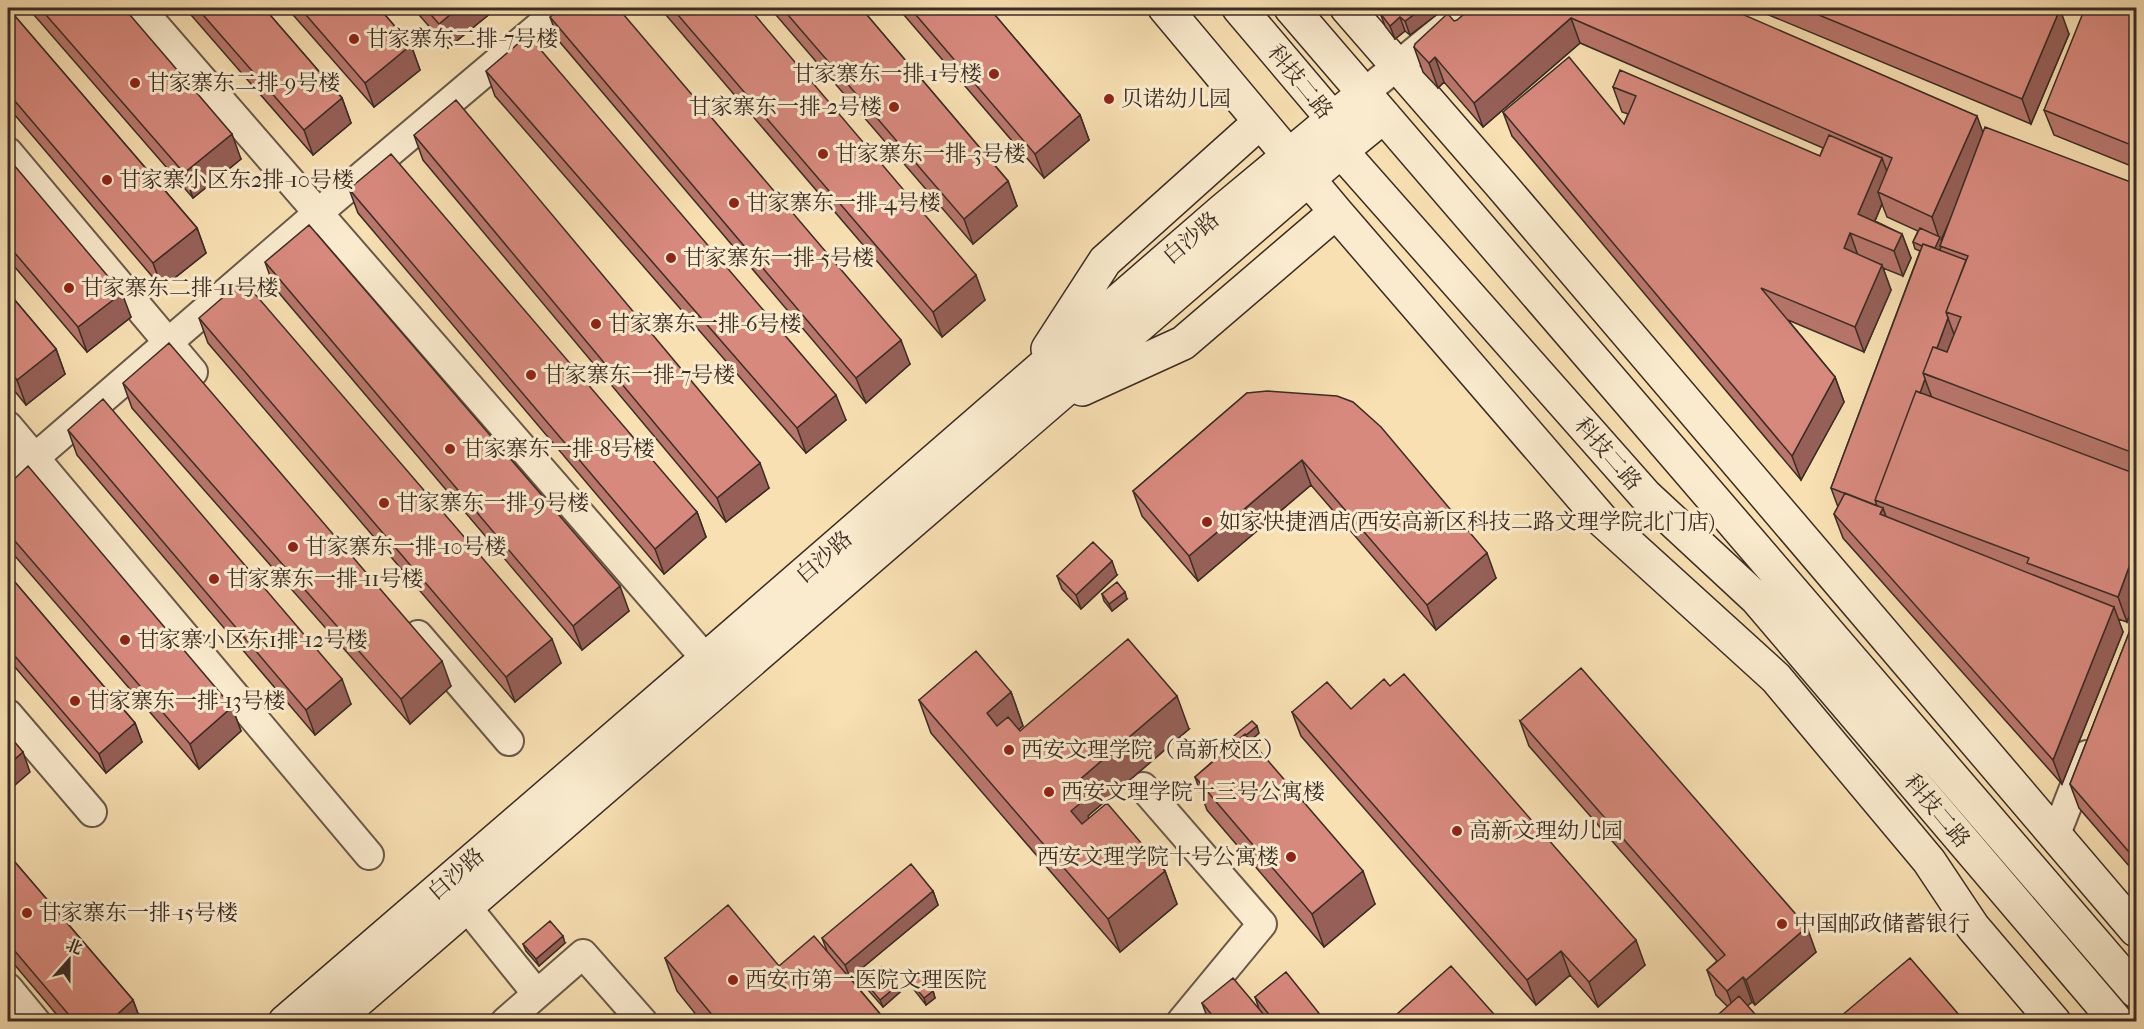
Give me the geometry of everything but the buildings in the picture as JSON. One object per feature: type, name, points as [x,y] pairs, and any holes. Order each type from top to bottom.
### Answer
[{"type":"street","points":[[140,8],[705,660]]},
{"type":"street","points":[[8,481],[318,213],[561,8]]},
{"type":"street","points":[[1165,8],[1298,168],[1601,519],[1776,678],[1929,861],[1973,927],[2054,1022]]},
{"type":"street","name":"科技二路","points":[[1239,8],[1333,119],[1341,151],[1645,495],[1757,600],[2117,1022]]},
{"type":"street","name":"科技二路","points":[[1291,8],[2136,991]]},
{"type":"street","points":[[1347,8],[1502,186],[2136,930]]},
{"type":"street","points":[[1374,104],[1398,66],[1468,8]]},
{"type":"street","name":"白沙路","points":[[1298,168],[1333,119],[1374,104]]},
{"type":"street","name":"白沙路","points":[[333,1022],[466,906],[1038,392],[1222,210],[1298,168],[1341,151],[1374,104]]},
{"type":"street","points":[[1038,392],[1105,261],[1260,122]]},
{"type":"street","points":[[8,152],[207,388]]},
{"type":"street","points":[[1038,392],[1183,343],[1336,212]]},
{"type":"street","name":"白沙路","points":[[285,1022],[705,660],[1038,392]]},
{"type":"street","points":[[8,426],[369,855]]},
{"type":"street","points":[[400,614],[508,741]]},
{"type":"street","points":[[8,714],[92,812]]},
{"type":"street","points":[[2056,834],[2094,736]]},
{"type":"street","points":[[1143,787],[1262,924],[1185,1020]]},
{"type":"street","points":[[466,906],[537,994]]},
{"type":"street","points":[[505,1022],[583,954],[643,1022]]},
{"type":"street","points":[[8,988],[36,1022]]},
{"type":"place","name":"甘家寨东二排-7号楼","points":[[354,39]]},
{"type":"place","name":"甘家寨东一排-1号楼","points":[[994,74]]},
{"type":"place","name":"甘家寨东二排-9号楼","points":[[135,83]]},
{"type":"place","name":"贝诺幼儿园","points":[[1109,99]]},
{"type":"place","name":"甘家寨东一排-2号楼","points":[[894,107]]},
{"type":"place","name":"甘家寨东一排-3号楼","points":[[823,154]]},
{"type":"place","name":"甘家寨小区东2排-10号楼","points":[[107,180]]},
{"type":"place","name":"甘家寨东一排-4号楼","points":[[734,203]]},
{"type":"place","name":"甘家寨东一排-5号楼","points":[[671,258]]},
{"type":"place","name":"甘家寨东二排-11号楼","points":[[69,288]]},
{"type":"place","name":"甘家寨东一排-6号楼","points":[[596,324]]},
{"type":"place","name":"甘家寨东一排-7号楼","points":[[531,375]]},
{"type":"place","name":"甘家寨东一排-8号楼","points":[[450,449]]},
{"type":"place","name":"甘家寨东一排-9号楼","points":[[384,503]]},
{"type":"place","name":"如家快捷酒店(西安高新区科技二路文理学院北门店)","points":[[1207,522]]},
{"type":"place","name":"甘家寨东一排-10号楼","points":[[293,547]]},
{"type":"place","name":"甘家寨东一排-11号楼","points":[[214,579]]},
{"type":"place","name":"甘家寨小区东1排-12号楼","points":[[125,640]]},
{"type":"place","name":"甘家寨东一排-13号楼","points":[[75,701]]},
{"type":"place","name":"西安文理学院（高新校区）","points":[[1009,750]]},
{"type":"place","name":"西安文理学院十三号公寓楼","points":[[1049,792]]},
{"type":"place","name":"高新文理幼儿园","points":[[1457,831]]},
{"type":"place","name":"西安文理学院十号公寓楼","points":[[1291,857]]},
{"type":"place","name":"甘家寨东一排-15号楼","points":[[27,913]]},
{"type":"place","name":"中国邮政储蓄银行","points":[[1782,924]]},
{"type":"place","name":"西安市第一医院文理医院","points":[[733,980]]}]
